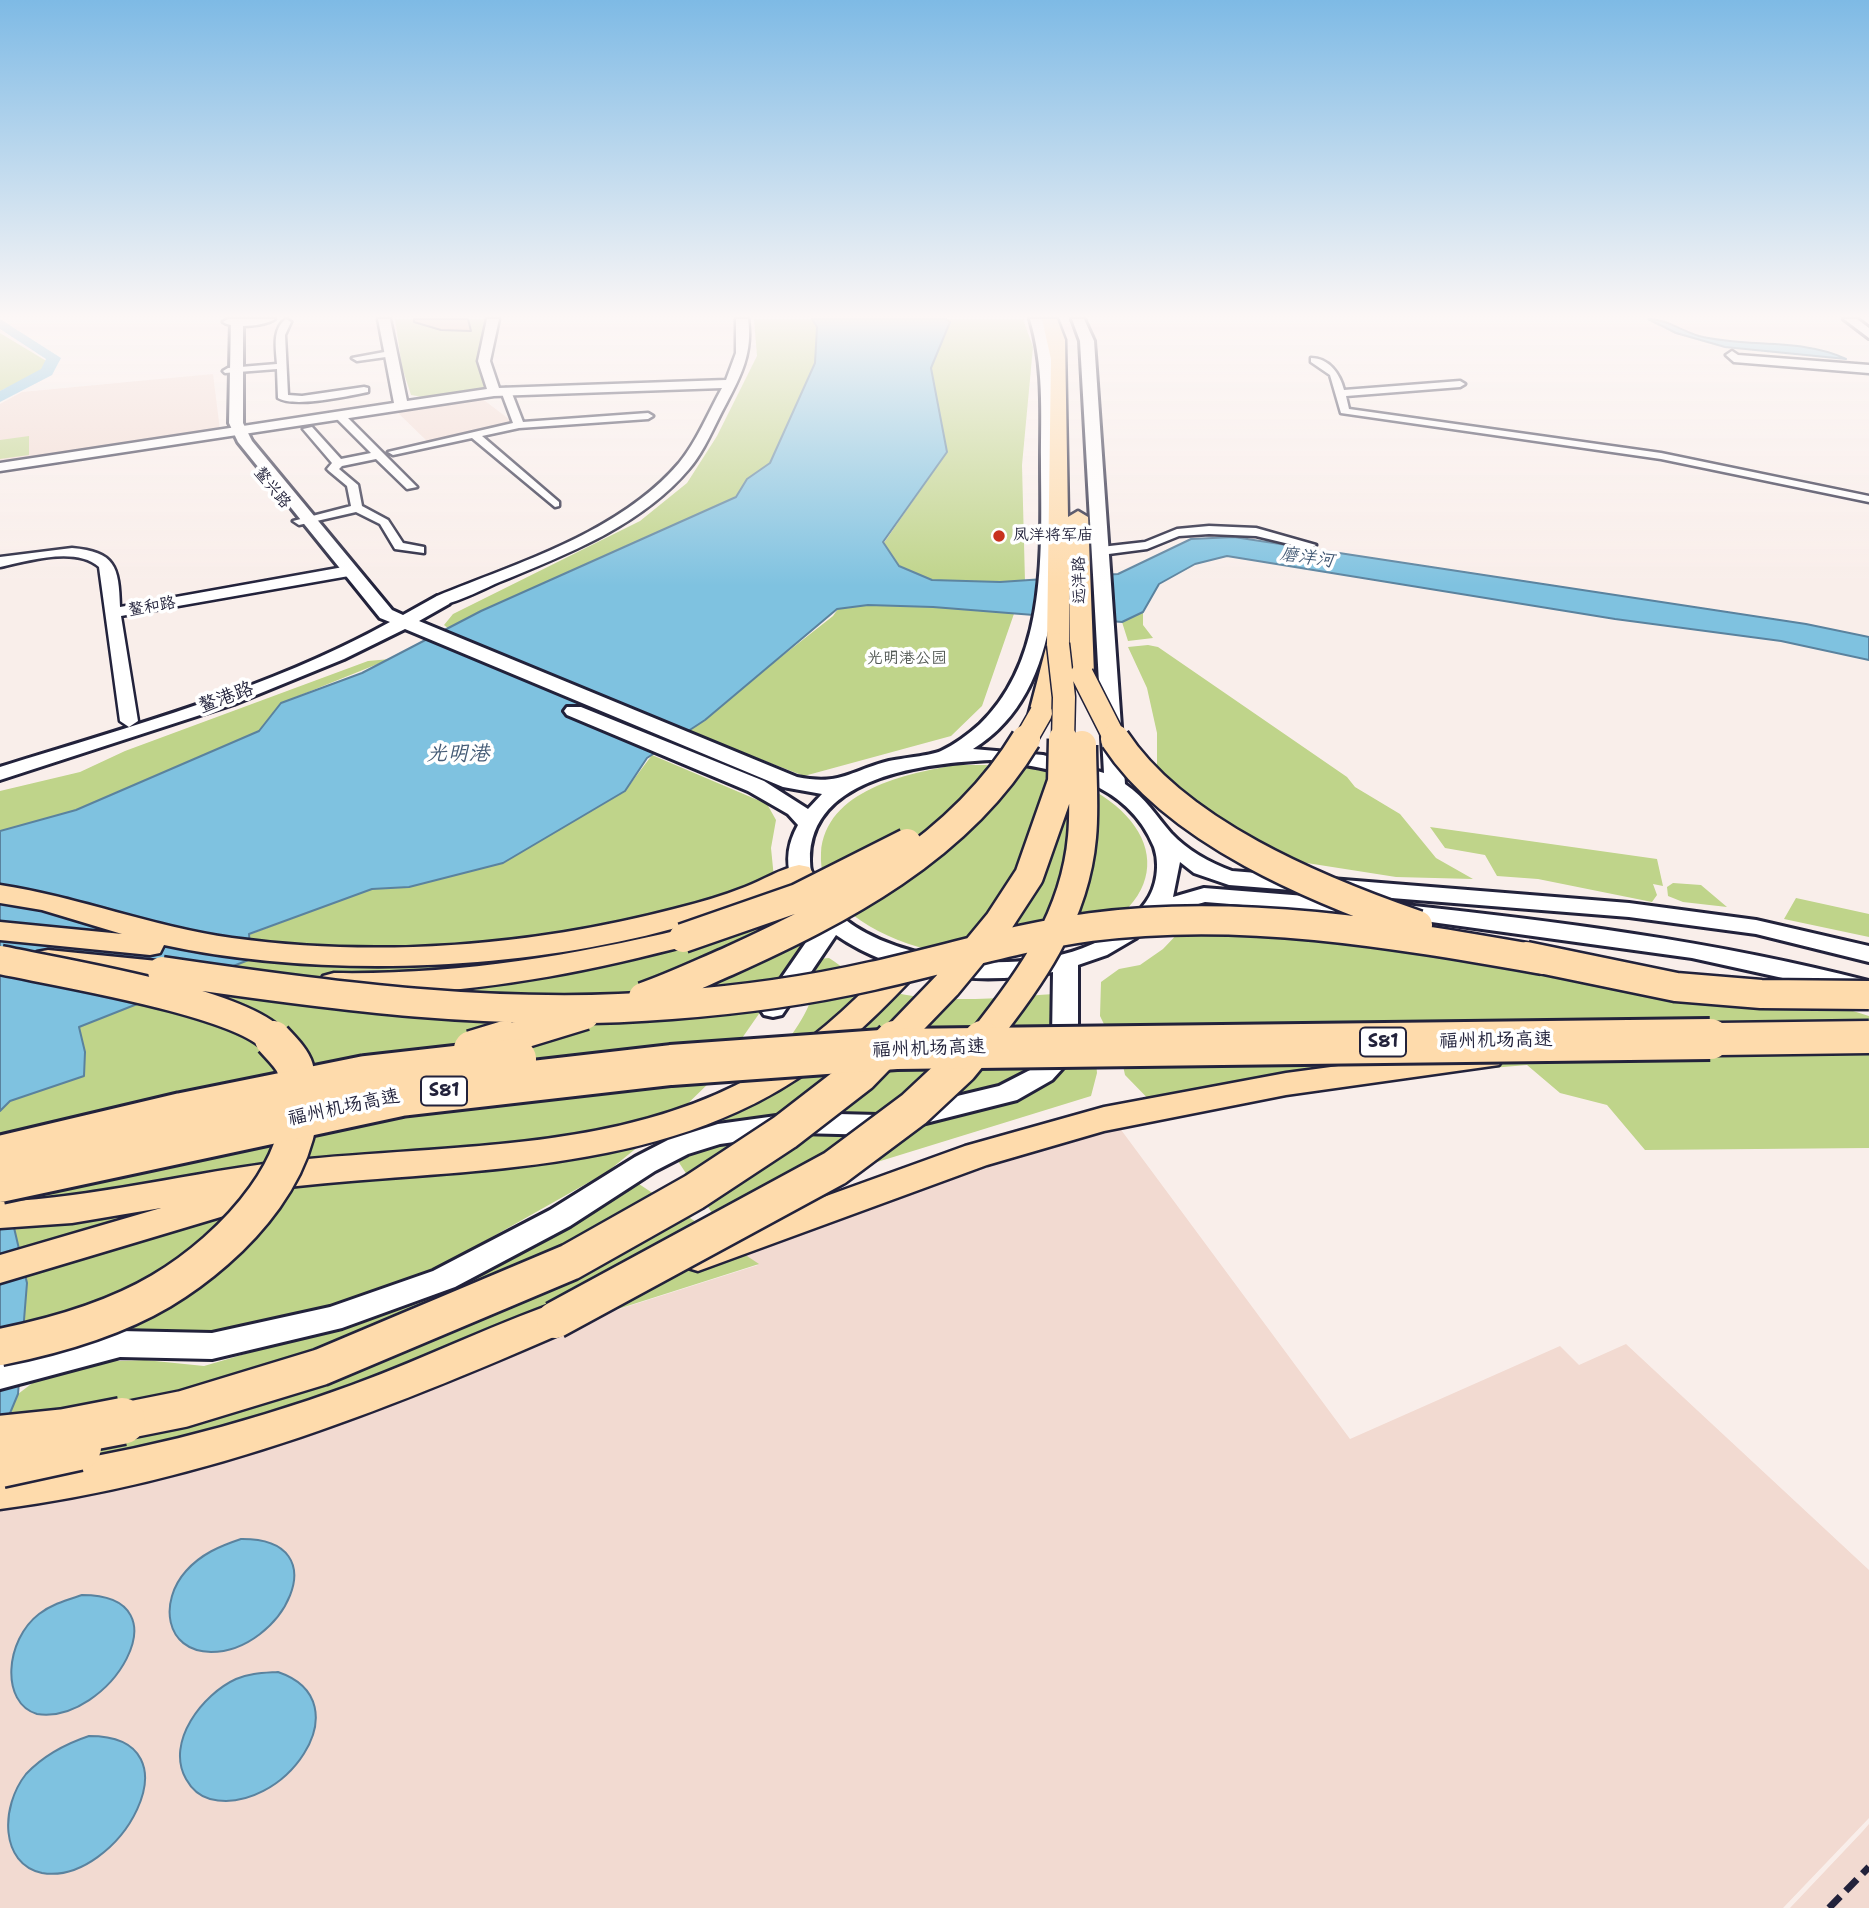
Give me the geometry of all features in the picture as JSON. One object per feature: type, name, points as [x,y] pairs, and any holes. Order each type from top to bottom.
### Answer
[{"type":"highway","name":"远洋路","points":[[1051,632],[1058,408]]},
{"type":"highway","name":"远洋路","points":[[555,1320],[835,1168],[914,1109],[960,1066],[1018,995],[1049,947],[1070,898],[1082,837],[1099,783],[1082,674],[1076,408]]},
{"type":"highway","points":[[365,1076],[509,1040],[652,994],[772,943],[881,883],[939,838],[1013,759],[1041,713],[1051,632]]},
{"type":"highway","points":[[0,1439],[65,1432],[183,1409],[321,1367],[570,1262],[694,1192],[785,1132],[860,1074],[947,985],[999,922],[1028,876],[1062,782],[1064,697],[1051,632]]},
{"type":"highway","points":[[1082,674],[1124,752],[1169,796],[1227,839],[1309,883],[1394,917],[1486,946],[1676,987],[1761,994],[1869,992]]},
{"type":"highway","points":[[0,1464],[198,1421],[321,1383],[445,1336],[545,1290],[744,1179],[832,1117],[882,1074],[961,998],[1030,908],[1064,837],[1099,783]]},
{"type":"highway","points":[[0,954],[281,982],[369,985],[513,973],[629,952],[745,920],[810,895],[889,854],[984,792]]},
{"type":"highway","points":[[0,931],[212,952],[304,956],[445,955],[519,948],[656,923],[752,894],[799,873]]},
{"type":"highway","points":[[0,894],[64,907],[176,938],[304,956]]},
{"type":"highway","points":[[162,971],[373,1000],[472,1006],[651,1007],[839,983],[970,951],[1090,927],[1198,921],[1325,925],[1543,960]]},
{"type":"highway","points":[[0,960],[198,1003],[266,1031],[295,1066],[300,1102],[293,1146],[277,1181],[231,1238],[161,1291],[62,1335],[0,1347]]},
{"type":"highway","points":[[7,1217],[286,1174],[550,1152],[627,1139],[707,1113],[768,1082],[821,1046],[867,1007],[911,961]]},
{"type":"highway","name":"福州机场高速","points":[[0,1156],[182,1113],[365,1076],[672,1042],[896,1026],[1869,1015]]},
{"type":"highway","name":"福州机场高速","points":[[0,1182],[401,1096],[671,1065],[896,1049],[1869,1037]]},
{"type":"highway","points":[[0,1490],[58,1485],[182,1455],[303,1420],[555,1320],[709,1253],[828,1207],[977,1155],[1104,1119],[1286,1084],[1550,1050],[1664,1039]]},
{"type":"highway","points":[[7,1217],[50,1192],[116,1166],[247,1128]]},
{"type":"highway","points":[[13,1265],[318,1178],[410,1162]]},
{"type":"main road","points":[[233,408],[235,431]]},
{"type":"main road","points":[[944,755],[974,742],[1002,713],[1051,632],[1049,408]]},
{"type":"main road","points":[[1091,408],[1104,624],[1099,783]]},
{"type":"main road","name":"鳌兴路","points":[[235,431],[235,443],[304,520],[365,599],[401,630]]},
{"type":"main road","name":"鳌港路","points":[[0,774],[234,695],[338,656],[401,630],[443,600]]},
{"type":"main road","points":[[401,630],[776,775],[819,788],[847,786]]},
{"type":"main road","points":[[401,630],[756,786],[796,809],[809,823]]},
{"type":"main road","name":"鳌港路","points":[[0,762],[401,630]]},
{"type":"main road","points":[[1163,837],[1170,861],[1166,886],[1153,910],[1132,931],[1102,948],[1066,961],[1029,969],[950,969],[911,961],[867,945],[832,923],[810,899],[799,873],[799,847],[809,823],[825,803],[847,786],[892,766],[944,755],[990,754],[1035,759],[1077,770],[1144,810],[1163,837],[1196,864],[1229,878],[1629,910],[1756,926],[1869,954]]},
{"type":"main road","points":[[1153,910],[1204,895],[1431,915],[1701,951],[1778,966],[1869,992]]},
{"type":"main road","points":[[773,1009],[832,923]]},
{"type":"main road","points":[[0,1376],[120,1343],[212,1346],[331,1319],[444,1279],[560,1219],[645,1164],[678,1147],[718,1134],[798,1123],[878,1125],[1007,1093],[1043,1074],[1058,1059],[1065,1038],[1066,961]]},
{"type":"street","points":[[0,467],[382,408]]},
{"type":"street","points":[[509,408],[519,425]]},
{"type":"street","name":"鳌港路","points":[[443,600],[595,533],[640,505],[684,466],[717,408]]},
{"type":"street","points":[[1344,408],[1345,411],[1661,456],[1869,499]]},
{"type":"street","points":[[339,415],[411,487]]},
{"type":"street","points":[[393,452],[519,425],[648,416]]},
{"type":"street","points":[[308,429],[338,463]]},
{"type":"street","points":[[474,435],[555,504]]},
{"type":"street","points":[[357,508],[352,485],[332,469],[338,463],[378,455]]},
{"type":"street","points":[[304,520],[357,508],[384,522],[398,546],[420,550]]},
{"type":"street","points":[[1101,551],[1147,545],[1177,533],[1209,530],[1256,532],[1310,545]]},
{"type":"street","name":"鳌和路","points":[[0,562],[60,553],[100,559],[107,566],[112,614],[344,573]]},
{"type":"street","points":[[112,614],[129,721]]},
{"type":"shaded area","points":[[0,408],[217,408],[220,430],[0,464]]},
{"type":"shaded area","points":[[414,408],[494,408],[514,423],[428,442],[396,411]]},
{"type":"shaded area","points":[[1116,1123],[1350,1439],[1560,1346],[1579,1365],[1626,1344],[1869,1570],[1869,1818],[1783,1908],[0,1908],[0,1506],[758,1265],[732,1249],[905,1184]]},
{"type":"shaded area","points":[[1869,1824],[1869,1908],[1790,1908],[1862,1832]]},
{"type":"green space","points":[[731,408],[795,408],[770,463],[747,479],[736,497],[481,611],[449,629],[444,625],[453,614],[640,521],[687,483]]},
{"type":"green space","name":"光明港公园","points":[[939,408],[1027,408],[1022,465],[1025,582],[982,706],[951,736],[804,776],[687,731],[833,616],[947,452]]},
{"type":"green space","points":[[29,436],[29,455],[0,459],[0,440]]},
{"type":"green space","points":[[1143,612],[1143,625],[1153,638],[1128,641],[1122,622]]},
{"type":"green space","points":[[1128,647],[1158,647],[1347,777],[1355,787],[1400,814],[1436,858],[1473,879],[1396,877],[1294,861],[1243,858],[1157,770],[1157,733],[1147,688]]},
{"type":"green space","points":[[390,659],[281,703],[259,731],[76,810],[0,831],[0,791],[80,772],[125,751],[368,661]]},
{"type":"green space","points":[[652,755],[767,804],[776,820],[771,848],[775,888],[792,918],[811,939],[715,1077],[671,1120],[607,1172],[423,1276],[274,1327],[21,1359],[0,1168],[0,1111],[9,1101],[84,1076],[85,1052],[79,1027],[251,959],[248,935],[372,889],[409,887],[625,791]]},
{"type":"green space","points":[[957,765],[1010,766],[1049,772],[1095,792],[1121,811],[1138,832],[1147,855],[1145,878],[1134,901],[1111,923],[1077,942],[1017,957],[951,954],[919,947],[888,936],[861,921],[833,897],[827,885],[821,859],[826,831],[837,814],[872,788],[915,773]]},
{"type":"green space","points":[[1430,827],[1657,859],[1663,886],[1653,884],[1657,895],[1652,902],[1538,879],[1497,876],[1485,855],[1445,848]]},
{"type":"green space","points":[[1673,883],[1701,885],[1727,907],[1683,902],[1668,896],[1667,887]]},
{"type":"green space","points":[[1796,898],[1869,914],[1869,937],[1784,919]]},
{"type":"green space","points":[[1202,908],[1323,912],[1535,944],[1837,1006],[1869,1016],[1869,1148],[1645,1150],[1607,1105],[1560,1093],[1527,1065],[1444,1072],[1161,1112],[1125,1075],[1122,1061],[1100,1016],[1101,982],[1119,969],[1140,965],[1163,949]]},
{"type":"green space","points":[[829,958],[874,987],[920,997],[970,999],[1067,993],[1096,1062],[1097,1073],[1091,1096],[712,1213],[674,1155],[709,1128],[768,1067],[808,1007],[817,959]]},
{"type":"green space","points":[[639,1184],[759,1264],[0,1506],[0,1437],[18,1394],[39,1378],[93,1362],[145,1360],[204,1366],[416,1304],[546,1241]]},
{"type":"water","name":"光明港","points":[[795,408],[939,408],[947,452],[883,542],[899,566],[932,580],[1000,582],[1118,574],[1191,539],[1234,537],[1806,624],[1869,637],[1869,660],[1781,641],[1615,619],[1227,556],[1195,564],[1159,584],[1143,612],[1122,622],[933,607],[868,605],[837,609],[705,720],[647,758],[625,791],[503,863],[409,887],[372,889],[249,934],[251,959],[79,1027],[85,1052],[84,1076],[10,1101],[0,1111],[0,831],[76,810],[259,731],[281,703],[362,673],[481,611],[736,497],[747,479],[770,463]]},
{"type":"water","points":[[0,1168],[27,1283],[18,1394],[0,1437]]},
{"type":"water","points":[[241,1539],[271,1544],[288,1556],[294,1574],[290,1595],[278,1616],[260,1634],[237,1647],[211,1652],[195,1649],[183,1643],[175,1634],[171,1622],[172,1596],[177,1583],[204,1555]]},
{"type":"water","points":[[82,1595],[114,1601],[131,1615],[134,1636],[127,1659],[111,1681],[89,1700],[64,1712],[37,1714],[25,1708],[12,1684],[11,1670],[19,1639],[39,1614]]},
{"type":"water","points":[[278,1672],[303,1687],[315,1707],[314,1730],[304,1754],[286,1775],[263,1791],[237,1800],[210,1799],[199,1794],[186,1779],[180,1750],[184,1735],[200,1707],[236,1679],[251,1674]]},
{"type":"water","points":[[89,1736],[123,1742],[141,1759],[145,1783],[137,1809],[121,1835],[98,1857],[71,1871],[42,1873],[28,1868],[18,1858],[8,1833],[12,1802],[18,1787],[26,1774],[48,1756]]},
{"type":"railway","points":[[1829,1908],[1869,1867]]},
{"type":"place","name":"凤洋将军庙","points":[[999,536]]},
{"type":"water label","name":"磨洋河","points":[[1307,558]]}]
